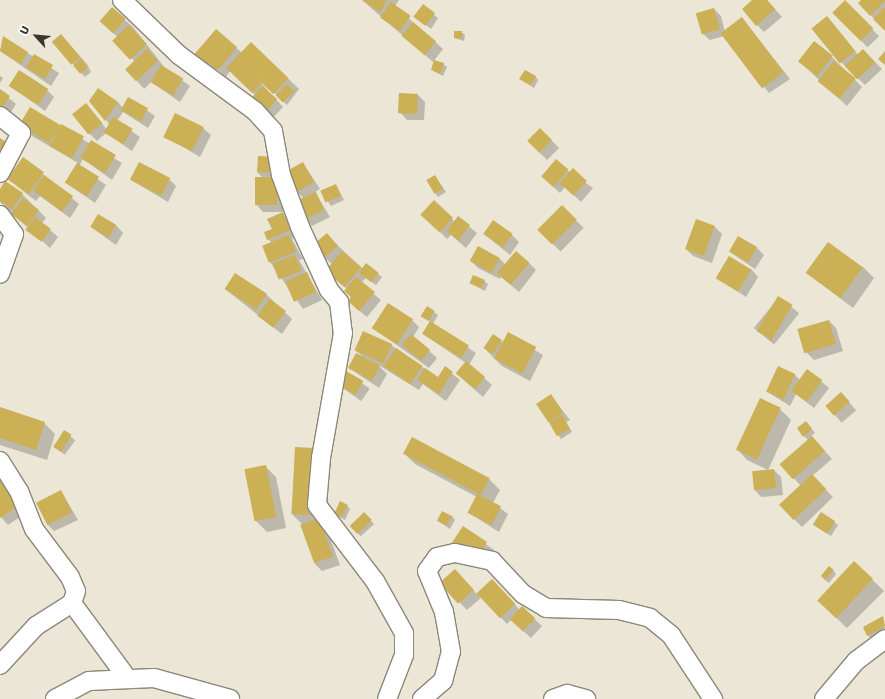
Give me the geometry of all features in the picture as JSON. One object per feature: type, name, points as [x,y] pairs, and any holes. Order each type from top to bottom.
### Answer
[{"type":"street","points":[[122,0],[178,55],[256,111],[273,131],[281,175],[298,220],[329,290],[339,302],[343,333],[322,450],[318,505],[375,581],[404,633],[404,655],[387,699]]},
{"type":"street","points":[[0,116],[21,133],[0,173]]},
{"type":"street","points":[[0,215],[14,234],[0,274]]},
{"type":"street","points":[[0,461],[19,491],[34,529],[75,584],[72,603],[127,678]]},
{"type":"street","points":[[422,699],[443,681],[451,652],[444,612],[427,571],[437,557],[455,553],[492,561],[523,594],[546,608],[619,610],[650,618],[671,635],[713,699]]},
{"type":"street","points":[[0,665],[31,630],[72,603]]},
{"type":"street","points":[[824,699],[856,660],[885,639]]},
{"type":"street","points":[[55,699],[89,681],[127,678],[154,678],[230,699]]},
{"type":"street","points":[[554,699],[567,694],[586,699]]},
{"type":"building","points":[[362,0],[387,0],[380,12]]},
{"type":"building","points":[[752,0],[767,0],[775,9],[756,26],[742,9]]},
{"type":"building","points":[[845,0],[873,28],[861,41],[832,13]]},
{"type":"building","points":[[861,0],[885,1],[870,16],[858,3]]},
{"type":"building","points":[[391,2],[411,16],[400,31],[380,18]]},
{"type":"building","points":[[423,4],[435,13],[425,26],[413,17]]},
{"type":"building","points":[[112,7],[126,19],[113,33],[100,21]]},
{"type":"building","points":[[885,7],[885,31],[873,19]]},
{"type":"building","points":[[714,8],[720,29],[702,34],[696,13]]},
{"type":"building","points":[[827,16],[855,51],[840,64],[811,29]]},
{"type":"building","points":[[742,17],[784,72],[762,88],[720,33]]},
{"type":"building","points":[[413,22],[436,41],[424,55],[401,36]]},
{"type":"building","points":[[129,25],[147,44],[130,60],[112,41]]},
{"type":"building","points":[[216,29],[237,47],[218,70],[209,63],[204,68],[192,57]]},
{"type":"building","points":[[454,31],[462,31],[462,38],[454,38]]},
{"type":"building","points":[[61,34],[80,57],[71,65],[52,42]]},
{"type":"building","points":[[3,36],[28,52],[21,64],[0,51]]},
{"type":"building","points":[[814,41],[833,56],[817,76],[798,61]]},
{"type":"building","points":[[251,42],[288,78],[273,94],[236,58]]},
{"type":"building","points":[[147,49],[158,61],[136,81],[125,69]]},
{"type":"building","points":[[863,49],[875,62],[857,79],[845,66]]},
{"type":"building","points":[[885,51],[885,65],[878,59]]},
{"type":"building","points":[[34,54],[53,65],[45,79],[26,68]]},
{"type":"building","points":[[236,58],[262,83],[252,93],[226,68]]},
{"type":"building","points":[[81,59],[88,68],[80,74],[73,65]]},
{"type":"building","points":[[434,60],[444,63],[440,74],[431,70]]},
{"type":"building","points":[[834,61],[856,79],[839,99],[818,81]]},
{"type":"building","points":[[161,65],[183,78],[173,96],[151,82]]},
{"type":"building","points":[[19,70],[48,89],[38,105],[9,86]]},
{"type":"building","points":[[525,70],[536,76],[530,85],[519,79]]},
{"type":"building","points":[[287,84],[294,91],[283,102],[276,95]]},
{"type":"building","points":[[262,86],[277,99],[265,113],[250,100]]},
{"type":"building","points":[[98,88],[118,102],[105,121],[89,101]]},
{"type":"building","points":[[0,89],[10,96],[0,111]]},
{"type":"building","points":[[399,93],[418,94],[417,114],[398,113]]},
{"type":"building","points":[[128,97],[148,108],[141,121],[121,110]]},
{"type":"building","points":[[86,103],[102,123],[88,135],[72,114]]},
{"type":"building","points":[[30,107],[60,125],[49,143],[19,125]]},
{"type":"building","points":[[175,113],[204,127],[192,151],[163,137]]},
{"type":"building","points":[[113,117],[133,129],[123,144],[104,132]]},
{"type":"building","points":[[61,124],[84,136],[72,158],[49,146]]},
{"type":"building","points":[[540,128],[552,140],[539,153],[527,141]]},
{"type":"building","points":[[0,138],[13,147],[0,168]]},
{"type":"building","points":[[91,140],[116,155],[105,173],[80,158]]},
{"type":"building","points":[[258,156],[275,157],[274,173],[257,172]]},
{"type":"building","points":[[23,157],[44,172],[28,194],[7,179]]},
{"type":"building","points":[[556,159],[568,169],[553,187],[541,177]]},
{"type":"building","points":[[139,162],[170,178],[161,196],[130,180]]},
{"type":"building","points":[[303,162],[314,182],[297,192],[286,172]]},
{"type":"building","points":[[77,163],[99,177],[87,196],[65,183]]},
{"type":"building","points":[[573,168],[587,181],[573,196],[559,183]]},
{"type":"building","points":[[44,175],[73,196],[62,212],[33,190]]},
{"type":"building","points":[[435,175],[443,189],[434,194],[426,180]]},
{"type":"building","points":[[255,177],[277,177],[277,205],[255,205]]},
{"type":"building","points":[[5,181],[23,193],[12,209],[0,201],[0,189]]},
{"type":"building","points":[[336,184],[341,196],[325,203],[320,191]]},
{"type":"building","points":[[316,192],[324,210],[304,219],[296,201]]},
{"type":"building","points":[[23,198],[39,210],[27,226],[11,214]]},
{"type":"building","points":[[434,200],[453,218],[439,232],[420,215]]},
{"type":"building","points":[[562,205],[577,220],[552,245],[537,230]]},
{"type":"building","points":[[283,212],[290,230],[267,240],[264,232],[272,229],[267,219]]},
{"type":"building","points":[[98,214],[116,225],[108,238],[90,227]]},
{"type":"building","points":[[458,216],[470,225],[459,240],[447,231]]},
{"type":"building","points":[[35,217],[51,229],[41,242],[25,230]]},
{"type":"building","points":[[696,219],[715,226],[704,256],[685,249]]},
{"type":"building","points":[[493,220],[513,234],[503,248],[483,234]]},
{"type":"building","points":[[327,233],[338,246],[324,258],[313,245]]},
{"type":"building","points":[[289,235],[296,252],[269,263],[262,246]]},
{"type":"building","points":[[738,236],[757,247],[748,263],[729,252]]},
{"type":"building","points":[[828,242],[863,267],[840,298],[806,273]]},
{"type":"building","points":[[478,246],[500,258],[492,273],[470,261]]},
{"type":"building","points":[[342,251],[361,267],[344,287],[325,271]]},
{"type":"building","points":[[516,251],[530,263],[511,285],[497,273]]},
{"type":"building","points":[[295,255],[301,271],[279,279],[273,264]]},
{"type":"building","points":[[729,256],[751,269],[738,292],[716,278]]},
{"type":"building","points":[[366,263],[379,273],[371,282],[359,272]]},
{"type":"building","points":[[307,272],[316,292],[294,302],[285,282]]},
{"type":"building","points":[[235,273],[267,294],[257,310],[225,289]]},
{"type":"building","points":[[473,275],[485,280],[481,288],[469,283]]},
{"type":"building","points":[[356,277],[375,292],[359,311],[348,301],[351,297],[344,291]]},
{"type":"building","points":[[778,296],[793,305],[771,340],[757,331]]},
{"type":"building","points":[[270,299],[286,311],[273,328],[257,316]]},
{"type":"building","points":[[388,303],[413,319],[397,344],[372,328]]},
{"type":"building","points":[[427,306],[435,311],[428,321],[421,316]]},
{"type":"building","points":[[829,320],[836,344],[804,353],[797,329]]},
{"type":"building","points":[[430,321],[469,345],[461,358],[422,334]]},
{"type":"building","points":[[363,331],[392,344],[384,363],[354,350]]},
{"type":"building","points":[[508,332],[536,347],[522,374],[494,358]]},
{"type":"building","points":[[411,334],[430,350],[421,361],[402,345]]},
{"type":"building","points":[[493,334],[502,340],[493,354],[483,348]]},
{"type":"building","points":[[396,348],[423,366],[410,384],[384,366]]},
{"type":"building","points":[[356,353],[380,366],[372,381],[348,368]]},
{"type":"building","points":[[466,361],[485,377],[475,389],[456,373]]},
{"type":"building","points":[[445,366],[453,372],[439,394],[417,380],[425,368],[438,377]]},
{"type":"building","points":[[778,366],[795,374],[783,399],[766,391]]},
{"type":"building","points":[[807,369],[822,380],[807,402],[791,391]]},
{"type":"building","points":[[346,371],[363,381],[355,395],[338,385]]},
{"type":"building","points":[[841,392],[850,402],[834,416],[825,406]]},
{"type":"building","points":[[551,394],[563,412],[548,422],[536,404]]},
{"type":"building","points":[[760,398],[781,408],[757,459],[736,450]]},
{"type":"building","points":[[0,407],[45,422],[36,450],[0,438]]},
{"type":"building","points":[[562,415],[570,429],[557,436],[549,422]]},
{"type":"building","points":[[806,421],[812,429],[803,437],[797,428]]},
{"type":"building","points":[[64,430],[72,435],[61,452],[53,447]]},
{"type":"building","points":[[812,436],[825,451],[793,479],[780,464]]},
{"type":"building","points":[[412,437],[490,478],[481,495],[403,454]]},
{"type":"building","points":[[295,447],[313,448],[309,515],[291,514]]},
{"type":"building","points":[[266,465],[276,517],[255,521],[244,469]]},
{"type":"building","points":[[774,469],[776,488],[754,490],[752,471]]},
{"type":"building","points":[[812,474],[826,489],[793,520],[779,505]]},
{"type":"building","points":[[0,476],[19,505],[0,518]]},
{"type":"building","points":[[61,490],[72,512],[47,525],[36,503]]},
{"type":"building","points":[[477,494],[501,506],[492,525],[467,513]]},
{"type":"building","points":[[340,501],[348,505],[341,517],[334,514]]},
{"type":"building","points":[[442,511],[452,516],[447,526],[437,521]]},
{"type":"building","points":[[364,512],[372,520],[358,534],[350,526]]},
{"type":"building","points":[[821,512],[835,521],[827,534],[813,525]]},
{"type":"building","points":[[319,518],[333,557],[314,563],[300,525]]},
{"type":"building","points":[[463,526],[487,542],[481,552],[468,544],[463,552],[451,544]]},
{"type":"building","points":[[854,561],[873,579],[836,618],[817,600]]},
{"type":"building","points":[[829,566],[834,570],[825,580],[821,576]]},
{"type":"building","points":[[455,569],[474,590],[458,604],[439,583]]},
{"type":"building","points":[[492,579],[515,604],[500,618],[477,593]]},
{"type":"building","points":[[522,606],[535,618],[523,631],[510,619]]},
{"type":"building","points":[[883,616],[885,626],[867,636],[863,627]]}]
